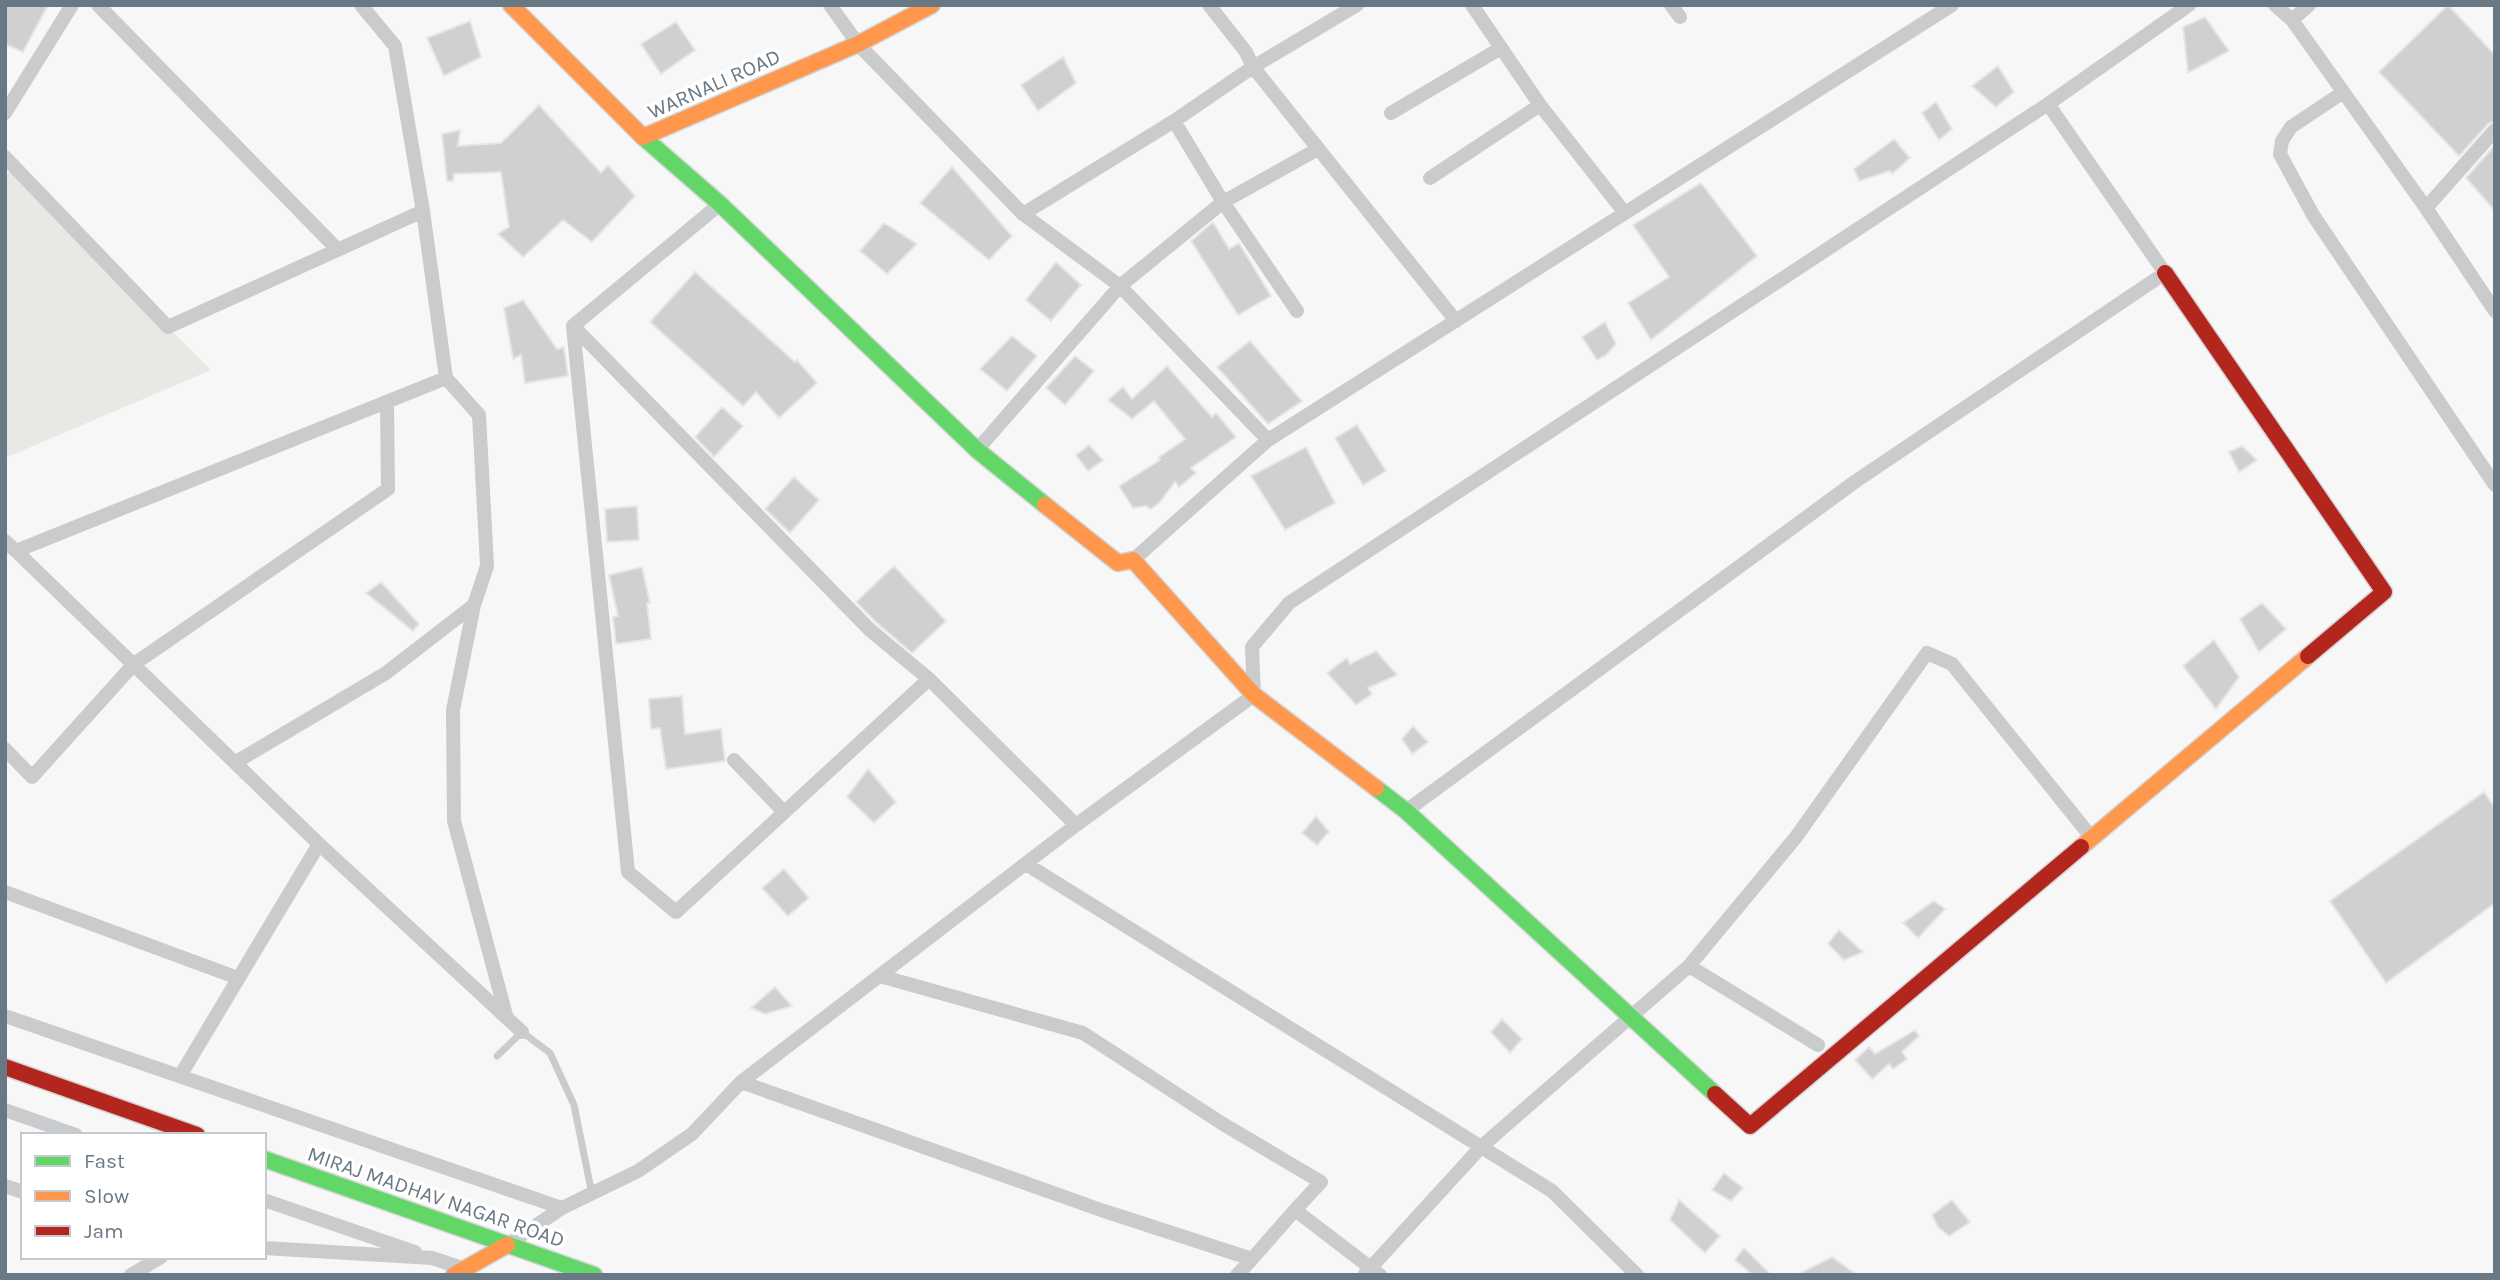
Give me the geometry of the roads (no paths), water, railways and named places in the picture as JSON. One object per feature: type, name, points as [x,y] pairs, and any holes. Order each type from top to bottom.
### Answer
[{"type":"street","points":[[5,113],[72,5]]},
{"type":"street","points":[[97,5],[338,250]]},
{"type":"street","points":[[361,5],[395,46],[423,211],[446,378],[479,415],[487,566],[474,605],[453,710],[454,821],[506,1017]]},
{"type":"street","name":"WARNALI ROAD","points":[[511,5],[643,138],[858,44],[932,5]]},
{"type":"street","points":[[830,5],[858,44],[1023,214],[1120,286],[1268,440]]},
{"type":"street","points":[[1209,5],[1246,52],[1253,67],[1456,321]]},
{"type":"street","points":[[1023,214],[1174,121],[1253,67],[1357,5]]},
{"type":"street","points":[[1472,5],[1540,105],[1625,213]]},
{"type":"street","points":[[643,138],[720,204],[977,450],[1118,563],[1133,560],[1268,440],[1952,5]]},
{"type":"street","points":[[1254,695],[1252,647],[1289,603],[2048,104],[2189,5]]},
{"type":"street","points":[[2275,5],[2292,20],[2426,208],[2495,311]]},
{"type":"street","points":[[2292,20],[2309,5]]},
{"type":"street","points":[[1391,113],[1501,48]]},
{"type":"street","points":[[2342,93],[2291,127],[2282,141],[2280,154],[2312,215],[2495,485]]},
{"type":"street","points":[[1133,560],[1254,695],[1406,811],[1750,1126],[2384,592],[2048,104]]},
{"type":"street","points":[[1430,178],[1540,105]]},
{"type":"street","points":[[1174,121],[1223,202],[1297,311]]},
{"type":"street","points":[[2426,208],[2495,130]]},
{"type":"street","points":[[977,450],[1120,286],[1223,202],[1318,149]]},
{"type":"street","points":[[5,157],[169,327],[423,211]]},
{"type":"street","points":[[573,326],[720,204]]},
{"type":"street","points":[[1406,811],[1856,481],[2165,273]]},
{"type":"street","points":[[573,326],[870,630],[929,679],[1076,825]]},
{"type":"street","points":[[573,326],[628,872],[676,912],[929,679]]},
{"type":"street","points":[[446,378],[11,546],[319,844],[522,1032]]},
{"type":"street","points":[[5,749],[32,776],[134,664],[388,489],[387,402]]},
{"type":"street","points":[[236,762],[386,673],[474,605]]},
{"type":"street","points":[[1295,1210],[1372,1272],[1481,1147],[1689,966],[1796,837],[1927,653],[1952,664],[2092,838]]},
{"type":"street","points":[[266,1201],[432,1258],[460,1272],[507,1245],[562,1208],[638,1171],[692,1134],[741,1082],[1076,825],[1254,695]]},
{"type":"street","points":[[734,760],[784,812]]},
{"type":"street","points":[[180,1076],[319,844]]},
{"type":"street","points":[[1026,864],[1552,1191],[1637,1275]]},
{"type":"street","points":[[5,892],[238,978]]},
{"type":"street","points":[[1689,966],[1818,1045]]},
{"type":"street","points":[[880,976],[1083,1034],[1223,1124],[1321,1182],[1237,1275]]},
{"type":"street","points":[[5,1016],[562,1208]]},
{"type":"street","points":[[5,1067],[191,1133]]},
{"type":"street","points":[[741,1082],[1101,1210],[1252,1259]]},
{"type":"street","points":[[5,1110],[70,1133]]},
{"type":"street","name":"MIRAJ MADHAV NAGAR ROAD","points":[[266,1160],[594,1275]]},
{"type":"street","points":[[266,1248],[432,1258]]},
{"type":"street","points":[[131,1275],[158,1259]]},
{"type":"lane","points":[[497,1056],[522,1032],[550,1053],[574,1105],[592,1195]]}]
